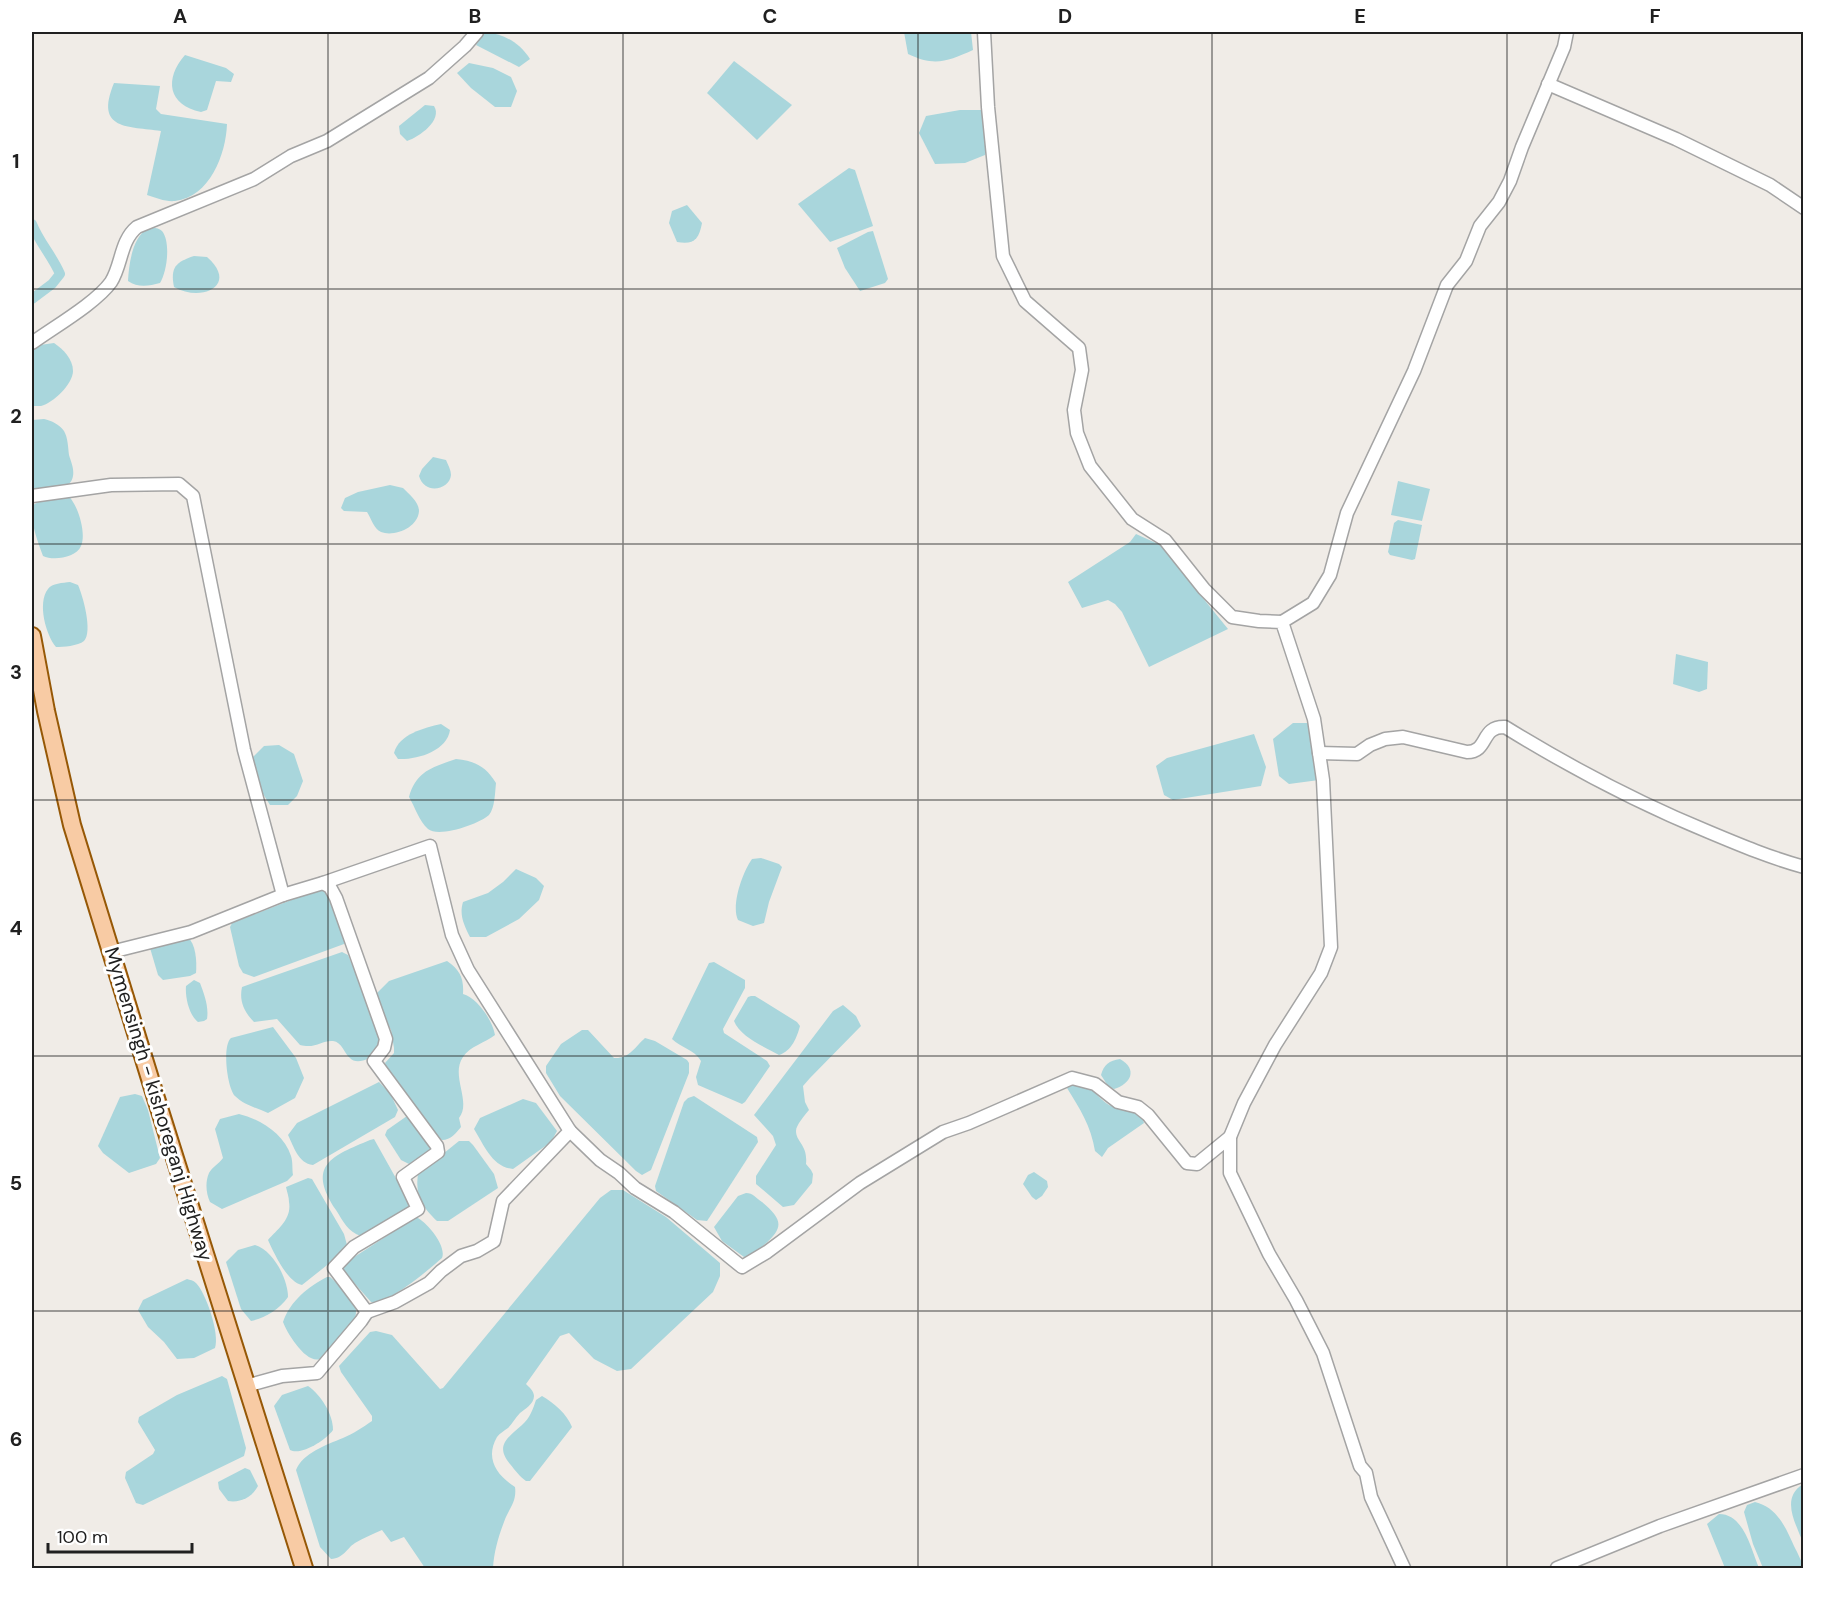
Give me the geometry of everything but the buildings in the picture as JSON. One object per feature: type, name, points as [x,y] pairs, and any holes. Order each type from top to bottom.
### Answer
[{"type":"main road","name":"Mymensingh - kishoreganj Highway","points":[[32,636],[46,711],[72,825],[304,1569]]},
{"type":"street","points":[[32,343],[103,291],[113,278],[128,237],[136,227],[254,179],[291,156],[327,141],[429,78],[465,46],[477,32]]},
{"type":"street","points":[[984,32],[988,107],[1003,256],[1025,301],[1079,348],[1082,370],[1074,410],[1077,433],[1090,466],[1132,519],[1165,540],[1204,589],[1232,617],[1282,622],[1313,603],[1330,575],[1347,513],[1414,371],[1447,285],[1466,261],[1480,226],[1499,202],[1510,181],[1564,46],[1567,32]]},
{"type":"street","points":[[1548,84],[1686,144],[1770,185],[1803,208]]},
{"type":"street","points":[[32,496],[111,485],[179,484],[193,496],[244,750],[283,895]]},
{"type":"street","points":[[1282,622],[1314,719],[1323,780],[1331,947],[1321,973],[1281,1036],[1244,1104],[1230,1137],[1230,1173],[1269,1254],[1323,1353],[1360,1466],[1366,1473],[1371,1497],[1404,1569]]},
{"type":"street","points":[[1319,753],[1357,754],[1385,739],[1403,737],[1475,752],[1480,748],[1489,732],[1496,727],[1505,727],[1550,755],[1624,795],[1770,858],[1803,867]]},
{"type":"street","points":[[111,952],[191,932],[283,895],[430,846],[452,935],[468,970],[570,1131],[600,1160],[636,1188],[674,1212],[742,1267],[767,1252],[860,1183],[943,1132],[1072,1078],[1095,1084],[1118,1102],[1138,1107],[1148,1115],[1187,1162],[1197,1164],[1230,1137]]},
{"type":"street","points":[[323,883],[330,887],[336,898],[386,1039],[384,1048],[374,1060],[437,1146],[438,1152],[403,1176],[418,1209],[354,1247],[334,1268],[367,1312]]},
{"type":"street","points":[[246,1386],[276,1377],[317,1373],[367,1312],[395,1302],[429,1283],[461,1256],[477,1251],[495,1241],[503,1201],[570,1131]]},
{"type":"street","points":[[1557,1569],[1660,1526],[1803,1475]]},
{"type":"water","points":[[484,32],[510,40],[530,59],[519,67],[476,45]]},
{"type":"water","points":[[904,32],[971,32],[973,50],[949,60],[934,61],[918,58],[908,54]]},
{"type":"water","points":[[185,55],[226,68],[234,74],[231,82],[216,81],[207,110],[201,112],[190,109],[182,104],[173,90],[174,73]]},
{"type":"water","points":[[734,61],[792,105],[757,140],[707,93]]},
{"type":"water","points":[[469,63],[493,68],[511,77],[517,91],[511,107],[495,107],[471,88],[457,73]]},
{"type":"water","points":[[114,83],[160,86],[156,109],[161,114],[227,124],[223,148],[214,172],[198,192],[175,201],[147,195],[161,131],[127,126],[112,118],[108,110]]},
{"type":"water","points":[[425,105],[434,106],[436,111],[433,122],[418,136],[407,141],[400,134],[399,126]]},
{"type":"water","points":[[960,110],[984,110],[987,131],[985,155],[965,163],[935,164],[919,133],[926,116]]},
{"type":"water","points":[[849,168],[855,170],[873,226],[830,242],[798,204]]},
{"type":"water","points":[[687,205],[702,223],[701,229],[691,242],[677,242],[669,223],[672,211]]},
{"type":"water","points":[[148,228],[159,229],[165,236],[166,265],[160,283],[140,286],[128,281],[129,267],[138,238]]},
{"type":"water","points":[[873,231],[888,279],[885,283],[860,291],[845,268],[837,248]]},
{"type":"water","points":[[194,256],[207,257],[216,267],[219,276],[218,283],[205,292],[195,293],[174,287],[173,275],[176,266]]},
{"type":"water","points":[[54,343],[64,351],[73,367],[70,382],[51,401],[41,406],[32,406],[32,350],[40,345]]},
{"type":"water","points":[[44,419],[60,426],[64,431],[73,475],[67,486],[36,491],[32,488],[32,420]]},
{"type":"water","points":[[433,457],[446,460],[451,473],[450,480],[442,487],[426,486],[419,476]]},
{"type":"water","points":[[1398,481],[1430,489],[1422,521],[1391,515]]},
{"type":"water","points":[[390,485],[403,488],[419,508],[418,517],[404,530],[392,533],[381,532],[367,512],[344,511],[341,508],[345,498],[358,492]]},
{"type":"water","points":[[66,494],[74,503],[80,518],[83,533],[81,546],[69,556],[58,558],[43,556],[32,518],[33,505],[51,495]]},
{"type":"water","points":[[1398,520],[1422,525],[1415,559],[1390,555],[1388,552],[1394,523]]},
{"type":"water","points":[[1136,534],[1165,547],[1185,576],[1228,629],[1149,667],[1122,612],[1115,604],[1108,600],[1082,608],[1068,582],[1130,542]]},
{"type":"water","points":[[70,582],[78,585],[82,597],[86,614],[87,636],[78,644],[56,647],[46,627],[43,602],[50,587]]},
{"type":"water","points":[[1676,654],[1708,662],[1707,689],[1699,692],[1673,684]]},
{"type":"water","points":[[1293,723],[1310,723],[1319,780],[1289,784],[1279,776],[1273,739]]},
{"type":"water","points":[[441,724],[450,730],[448,737],[437,749],[422,756],[398,759],[394,753],[401,741],[413,733]]},
{"type":"water","points":[[1254,734],[1266,767],[1261,786],[1173,800],[1164,795],[1156,766],[1167,758]]},
{"type":"water","points":[[279,745],[294,754],[303,781],[297,796],[288,805],[270,805],[258,786],[253,757],[264,746]]},
{"type":"water","points":[[456,759],[480,766],[492,777],[496,783],[492,808],[484,819],[468,826],[449,831],[433,831],[422,822],[409,797],[416,781],[427,771]]},
{"type":"water","points":[[761,858],[782,867],[764,923],[753,926],[738,920],[737,898],[748,865],[752,859]]},
{"type":"water","points":[[516,869],[536,878],[544,886],[539,900],[519,919],[486,937],[470,937],[462,916],[463,902],[488,893]]},
{"type":"water","points":[[322,888],[329,891],[344,944],[254,977],[243,973],[239,966],[230,927],[232,923]]},
{"type":"water","points":[[187,936],[194,948],[196,973],[163,980],[158,975],[150,948]]},
{"type":"water","points":[[342,952],[348,955],[384,1040],[371,1057],[360,1061],[353,1060],[339,1043],[333,1041],[310,1046],[300,1045],[277,1019],[254,1022],[247,1014],[242,1002],[242,987]]},
{"type":"water","points":[[447,961],[460,975],[463,994],[483,1010],[491,1022],[495,1035],[470,1050],[463,1057],[459,1072],[463,1104],[459,1118],[461,1127],[451,1137],[442,1140],[426,1125],[386,1068],[385,1063],[394,1053],[394,1048],[391,1030],[384,1017],[377,993],[389,981]]},
{"type":"water","points":[[714,962],[745,980],[745,988],[723,1029],[724,1033],[767,1061],[770,1066],[742,1104],[698,1085],[696,1077],[701,1061],[695,1054],[672,1039],[709,963]]},
{"type":"water","points":[[194,980],[200,983],[206,1000],[207,1019],[204,1021],[198,1022],[195,1019],[187,1000],[186,986]]},
{"type":"water","points":[[755,996],[800,1026],[793,1043],[784,1053],[779,1055],[760,1045],[737,1027],[734,1021],[748,997]]},
{"type":"water","points":[[843,1005],[856,1016],[861,1026],[803,1086],[805,1102],[809,1110],[796,1131],[804,1148],[806,1164],[813,1174],[812,1183],[794,1205],[783,1207],[756,1184],[756,1176],[776,1145],[773,1136],[754,1115],[833,1011]]},
{"type":"water","points":[[273,1027],[296,1058],[304,1078],[295,1098],[268,1113],[246,1104],[235,1096],[230,1084],[226,1057],[228,1042],[231,1038]]},
{"type":"water","points":[[582,1030],[588,1030],[614,1058],[624,1057],[645,1038],[655,1041],[689,1063],[689,1073],[651,1170],[642,1175],[560,1096],[546,1073],[546,1066],[561,1044]]},
{"type":"water","points":[[1120,1059],[1129,1067],[1130,1076],[1125,1084],[1114,1089],[1108,1086],[1101,1075],[1108,1064]]},
{"type":"water","points":[[1075,1081],[1090,1088],[1109,1105],[1138,1113],[1144,1123],[1108,1148],[1102,1157],[1095,1151],[1088,1126],[1067,1088]]},
{"type":"water","points":[[379,1082],[390,1093],[398,1110],[395,1117],[313,1165],[300,1158],[288,1135],[297,1123]]},
{"type":"water","points":[[135,1094],[142,1096],[148,1110],[160,1158],[156,1164],[129,1173],[103,1153],[98,1146],[120,1097]]},
{"type":"water","points":[[694,1096],[757,1137],[758,1142],[707,1221],[697,1220],[656,1191],[655,1186],[684,1102]]},
{"type":"water","points":[[523,1099],[536,1103],[557,1131],[551,1142],[513,1169],[494,1160],[474,1129],[480,1118]]},
{"type":"water","points":[[239,1114],[263,1124],[277,1134],[288,1148],[293,1175],[287,1181],[222,1209],[210,1202],[206,1188],[209,1173],[223,1158],[215,1129],[220,1119]]},
{"type":"water","points":[[407,1116],[411,1118],[430,1144],[431,1150],[409,1164],[401,1160],[385,1135],[387,1130]]},
{"type":"water","points":[[374,1139],[407,1198],[410,1208],[361,1236],[349,1229],[327,1195],[323,1182],[324,1172],[328,1164],[344,1151]]},
{"type":"water","points":[[459,1141],[469,1141],[473,1145],[494,1174],[498,1188],[448,1221],[437,1221],[427,1211],[421,1200],[418,1174]]},
{"type":"water","points":[[1034,1172],[1047,1181],[1048,1187],[1036,1200],[1023,1184],[1028,1175]]},
{"type":"water","points":[[308,1178],[312,1179],[344,1234],[347,1245],[341,1254],[302,1285],[296,1283],[286,1273],[268,1240],[288,1214],[289,1200],[286,1187]]},
{"type":"water","points":[[611,1190],[623,1190],[666,1217],[720,1263],[720,1276],[713,1292],[631,1369],[617,1371],[594,1359],[569,1333],[560,1336],[526,1384],[533,1392],[533,1401],[498,1436],[494,1445],[492,1459],[494,1465],[502,1477],[515,1487],[515,1492],[514,1501],[498,1539],[493,1568],[425,1568],[404,1537],[391,1542],[382,1530],[355,1543],[339,1557],[331,1559],[320,1547],[296,1470],[309,1454],[372,1421],[372,1416],[339,1366],[370,1332],[376,1331],[392,1335],[440,1389],[443,1388],[600,1198]]},
{"type":"water","points":[[746,1193],[753,1195],[774,1213],[778,1228],[771,1239],[755,1253],[744,1257],[722,1241],[714,1227],[738,1196]]},
{"type":"water","points":[[416,1217],[439,1241],[442,1247],[442,1258],[397,1293],[371,1302],[341,1268],[345,1263]]},
{"type":"water","points":[[255,1245],[268,1253],[278,1266],[288,1297],[272,1312],[251,1321],[241,1309],[226,1262],[238,1250]]},
{"type":"water","points":[[330,1277],[349,1296],[355,1305],[356,1314],[352,1324],[330,1352],[320,1359],[315,1359],[303,1352],[288,1333],[283,1322],[290,1307],[301,1295]]},
{"type":"water","points":[[187,1279],[196,1283],[204,1295],[214,1324],[216,1342],[215,1348],[194,1358],[177,1359],[148,1327],[138,1310],[143,1300]]},
{"type":"water","points":[[222,1376],[227,1379],[246,1448],[244,1456],[143,1505],[136,1503],[125,1478],[126,1472],[153,1454],[155,1450],[138,1422],[139,1417],[177,1395]]},
{"type":"water","points":[[308,1386],[325,1405],[333,1430],[307,1449],[290,1450],[274,1406],[282,1395]]},
{"type":"water","points":[[542,1396],[560,1409],[572,1427],[530,1481],[526,1481],[505,1457],[503,1446],[527,1419],[536,1400]]},
{"type":"water","points":[[245,1468],[250,1470],[258,1486],[246,1498],[228,1501],[219,1489],[218,1482]]},
{"type":"water","points":[[1803,1484],[1803,1543],[1791,1504],[1796,1490]]},
{"type":"water","points":[[1755,1502],[1769,1508],[1780,1519],[1803,1568],[1763,1568],[1744,1512],[1747,1505]]},
{"type":"water","points":[[1719,1514],[1728,1516],[1741,1526],[1759,1568],[1725,1568],[1707,1524]]},
{"type":"waterway","points":[[32,224],[60,274],[52,284],[32,299]]}]
